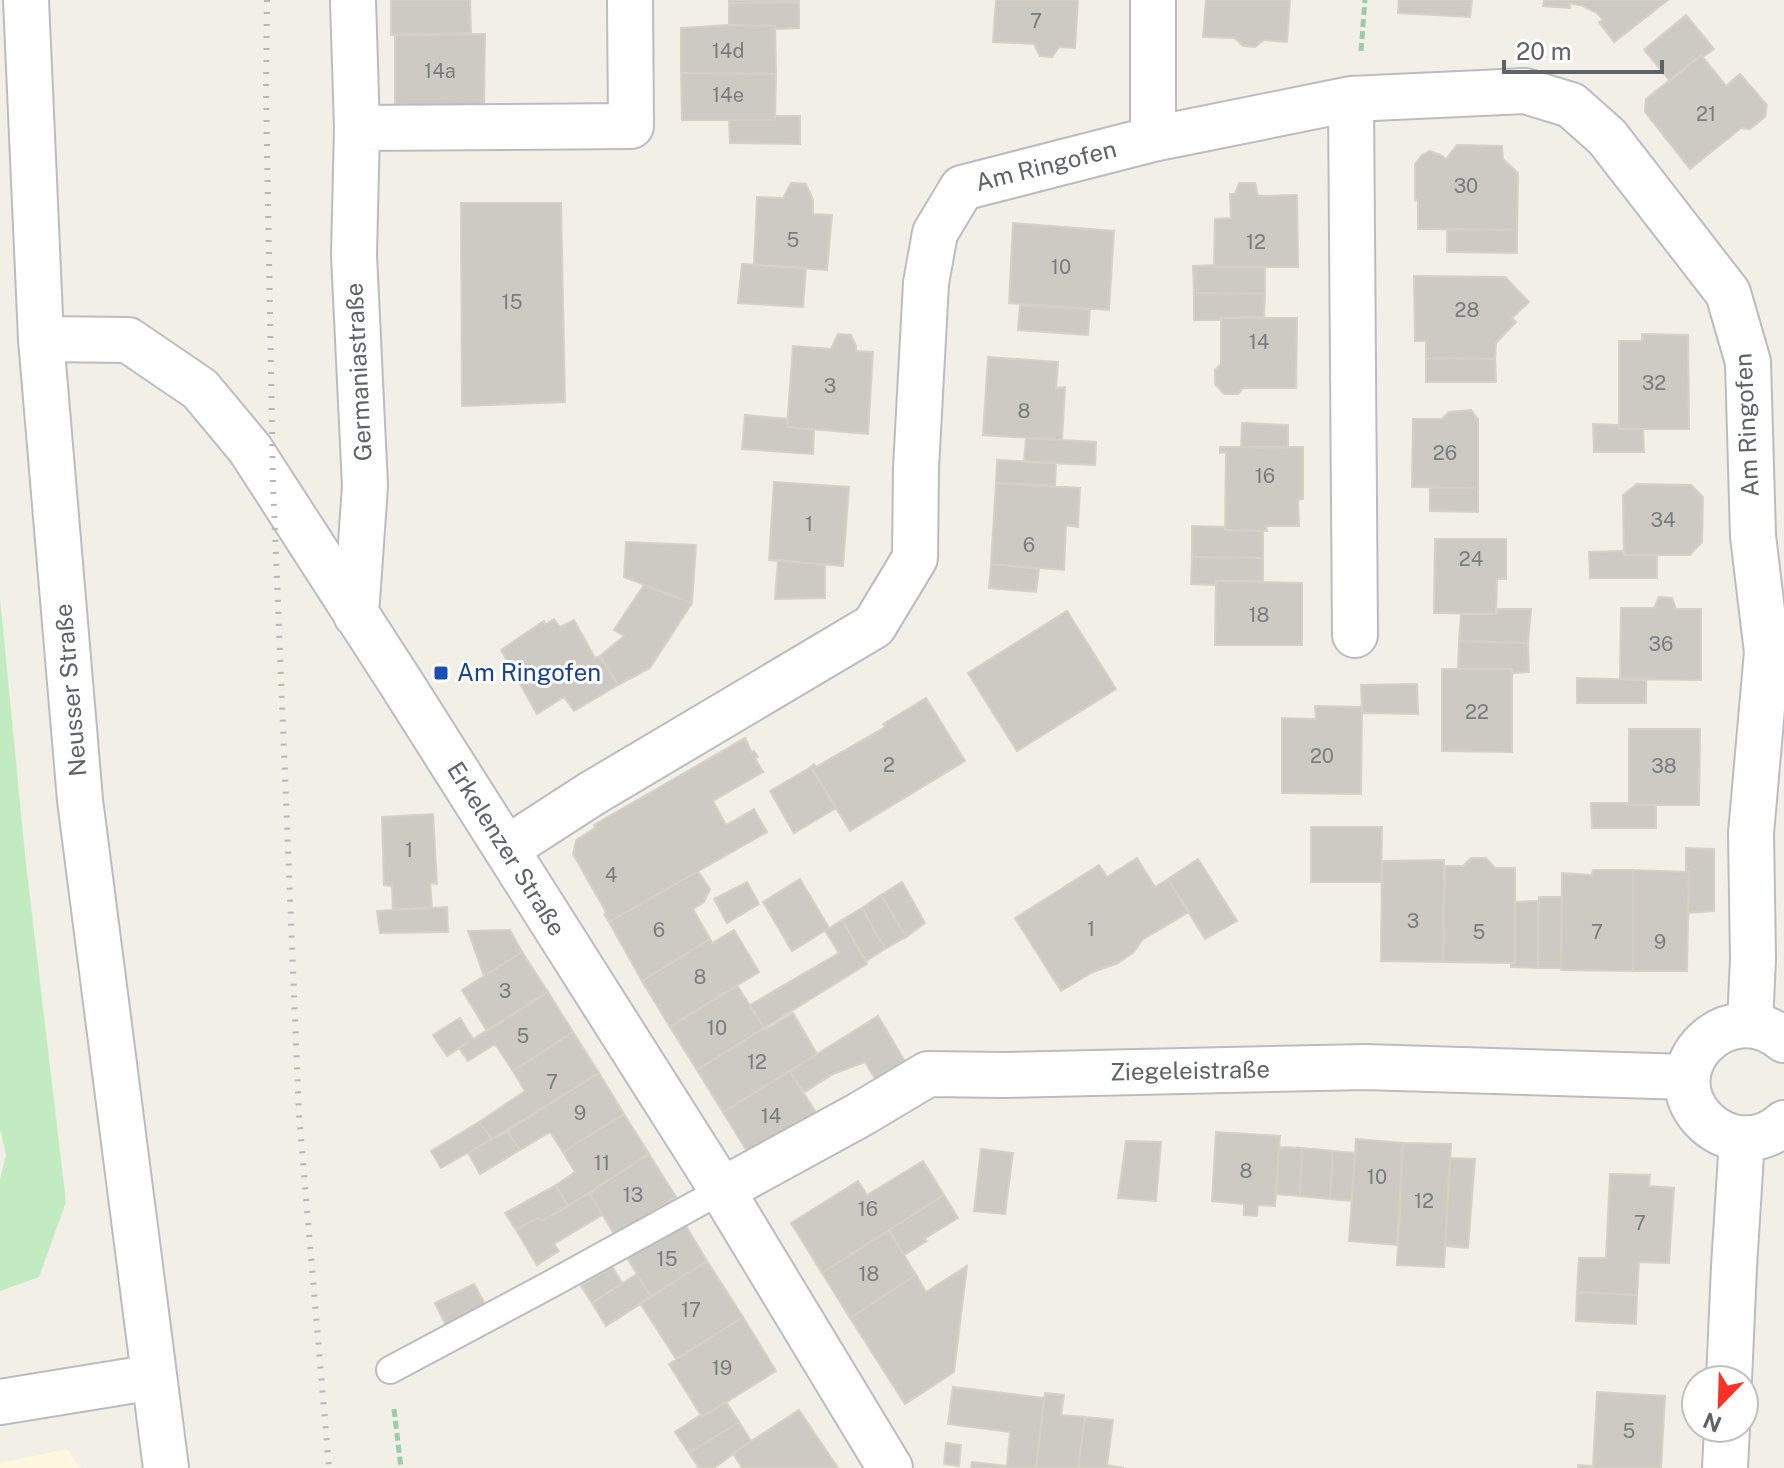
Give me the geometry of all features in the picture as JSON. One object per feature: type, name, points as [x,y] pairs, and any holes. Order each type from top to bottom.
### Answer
[{"type":"street","name":"Neusser Straße","points":[[26,0],[41,339],[80,800],[166,1468]]},
{"type":"street","name":"Germaniastraße","points":[[353,0],[357,128],[354,255],[365,486],[356,615]]},
{"type":"street","points":[[357,128],[631,126],[630,0]]},
{"type":"street","points":[[1153,0],[1153,139]]},
{"type":"street","name":"Am Ringofen","points":[[506,849],[591,794],[874,626],[915,558],[916,468],[926,283],[935,233],[962,188],[1153,139],[1351,99],[1525,91],[1571,105],[1607,137],[1728,293],[1748,362],[1753,536],[1767,652],[1751,833],[1753,959],[1767,1032]]},
{"type":"street","points":[[1351,99],[1355,635]]},
{"type":"street","name":"Erkelenzer Straße","points":[[41,339],[128,340],[200,389],[250,449],[722,1190],[890,1468]]},
{"type":"street","points":[[1767,1032],[1732,1026],[1716,1033],[1702,1045],[1692,1060],[1688,1077],[1690,1096],[1697,1112],[1709,1126],[1725,1135],[1742,1139],[1761,1137],[1784,1123]]},
{"type":"street","name":"Ziegeleistraße","points":[[722,1190],[928,1074],[1365,1067],[1688,1077]]},
{"type":"street","points":[[1730,1364],[1742,1139]]},
{"type":"street","points":[[0,1402],[154,1377]]},
{"type":"street","points":[[1725,1468],[1726,1444]]},
{"type":"lane","points":[[390,1370],[722,1190]]},
{"type":"path","points":[[390,1370],[401,1468]]},
{"type":"shaded area","points":[[67,1449],[81,1468],[0,1468],[0,1463]]},
{"type":"green space","points":[[0,598],[26,864],[66,1202],[39,1277],[0,1291],[0,1179],[6,1155],[0,1129]]},
{"type":"building","points":[[391,0],[470,0],[471,33],[391,35]]},
{"type":"building","points":[[729,0],[799,0],[799,2],[729,3]]},
{"type":"building","points":[[996,0],[1078,0],[1075,48],[1059,47],[1052,57],[1040,56],[1034,44],[993,42]]},
{"type":"building","points":[[1206,0],[1290,0],[1287,42],[1264,40],[1255,47],[1243,46],[1235,38],[1203,37]]},
{"type":"building","points":[[1399,0],[1472,0],[1470,17],[1398,13]]},
{"type":"building","points":[[1544,0],[1668,0],[1614,42],[1599,22],[1603,20],[1597,13],[1569,3],[1570,8],[1543,6]]},
{"type":"building","points":[[799,2],[799,28],[729,25],[729,3]]},
{"type":"building","points":[[1686,15],[1714,49],[1703,57],[1701,55],[1670,81],[1644,50]]},
{"type":"building","points":[[775,26],[776,74],[681,73],[681,28]]},
{"type":"building","points":[[485,34],[484,106],[395,106],[395,35]]},
{"type":"building","points":[[1701,55],[1726,86],[1740,74],[1767,105],[1765,117],[1750,129],[1741,128],[1690,169],[1645,112],[1646,99]]},
{"type":"building","points":[[681,73],[776,74],[775,120],[682,120]]},
{"type":"building","points":[[775,116],[800,116],[800,144],[730,143],[729,120],[775,120]]},
{"type":"building","points":[[1457,145],[1502,146],[1503,159],[1518,173],[1517,230],[1418,229],[1415,164],[1430,151],[1446,159]]},
{"type":"building","points":[[791,183],[806,184],[813,200],[813,214],[832,215],[827,270],[754,265],[757,197],[783,198]]},
{"type":"building","points":[[1239,183],[1255,183],[1258,196],[1297,195],[1298,267],[1214,267],[1215,219],[1231,218],[1230,194],[1235,194]]},
{"type":"building","points":[[461,203],[561,203],[565,402],[462,406]]},
{"type":"building","points":[[1013,223],[1114,231],[1109,310],[1009,303]]},
{"type":"building","points":[[1447,229],[1517,230],[1517,253],[1447,252]]},
{"type":"building","points":[[742,264],[806,268],[803,307],[738,303]]},
{"type":"building","points":[[1193,266],[1265,267],[1265,294],[1194,293]]},
{"type":"building","points":[[1414,276],[1505,277],[1529,302],[1512,318],[1516,322],[1496,343],[1495,359],[1426,358],[1426,341],[1415,341]]},
{"type":"building","points":[[1194,293],[1265,294],[1264,317],[1194,320]]},
{"type":"building","points":[[1020,305],[1090,309],[1088,335],[1018,330]]},
{"type":"building","points":[[1221,318],[1297,318],[1296,388],[1243,388],[1238,394],[1224,394],[1215,384],[1215,370],[1221,364]]},
{"type":"building","points":[[838,334],[851,335],[856,351],[873,352],[868,434],[787,427],[793,346],[831,349]]},
{"type":"building","points":[[1642,334],[1688,335],[1689,429],[1619,429],[1619,341],[1642,341]]},
{"type":"building","points":[[988,357],[1058,362],[1056,388],[1065,387],[1062,440],[983,435]]},
{"type":"building","points":[[1426,358],[1495,359],[1496,382],[1426,382]]},
{"type":"building","points":[[1471,410],[1478,419],[1478,488],[1412,487],[1413,419],[1442,419],[1449,412]]},
{"type":"building","points":[[745,415],[788,419],[787,427],[814,430],[813,454],[742,449]]},
{"type":"building","points":[[1242,423],[1288,425],[1288,448],[1241,447]]},
{"type":"building","points":[[1593,424],[1643,429],[1644,452],[1594,452]]},
{"type":"building","points":[[1026,438],[1096,442],[1095,465],[1024,462]]},
{"type":"building","points":[[1220,447],[1303,447],[1303,499],[1298,500],[1299,526],[1266,526],[1267,531],[1225,530],[1226,452],[1220,453]]},
{"type":"building","points":[[997,460],[1056,463],[1055,486],[996,483]]},
{"type":"building","points":[[774,482],[849,487],[843,566],[769,560]]},
{"type":"building","points":[[996,483],[1080,488],[1078,527],[1066,525],[1064,570],[991,564]]},
{"type":"building","points":[[1637,484],[1691,485],[1703,497],[1702,542],[1690,555],[1624,555],[1623,495]]},
{"type":"building","points":[[1430,488],[1478,488],[1478,512],[1430,511]]},
{"type":"building","points":[[1192,526],[1263,531],[1263,558],[1192,557]]},
{"type":"building","points":[[1435,539],[1506,539],[1506,579],[1497,579],[1496,614],[1434,613]]},
{"type":"building","points":[[626,542],[696,545],[692,603],[624,577]]},
{"type":"building","points":[[1624,551],[1624,555],[1657,555],[1657,578],[1590,578],[1589,552]]},
{"type":"building","points":[[1192,557],[1263,558],[1263,581],[1191,584]]},
{"type":"building","points":[[778,560],[825,565],[825,598],[775,599]]},
{"type":"building","points":[[991,564],[1039,569],[1036,592],[989,588]]},
{"type":"building","points":[[1216,581],[1302,583],[1302,645],[1215,645]]},
{"type":"building","points":[[644,585],[692,603],[650,668],[618,685],[600,656],[624,636],[614,630]]},
{"type":"building","points":[[1659,597],[1672,598],[1676,609],[1701,609],[1701,680],[1620,679],[1621,608],[1654,608]]},
{"type":"building","points":[[1497,609],[1531,609],[1528,643],[1459,641],[1461,614],[1496,614]]},
{"type":"building","points":[[1067,611],[1116,689],[1017,751],[968,673]]},
{"type":"building","points":[[554,619],[560,627],[574,620],[595,658],[600,656],[618,685],[574,711],[564,697],[537,714],[501,650],[544,621],[545,625]]},
{"type":"building","points":[[1459,641],[1528,643],[1529,672],[1458,669]]},
{"type":"building","points":[[1442,669],[1512,669],[1512,752],[1442,751]]},
{"type":"building","points":[[1577,678],[1646,680],[1646,703],[1577,703]]},
{"type":"building","points":[[1417,684],[1418,714],[1362,713],[1361,685]]},
{"type":"building","points":[[926,698],[965,761],[850,831],[811,767],[885,727],[883,724]]},
{"type":"building","points":[[1315,706],[1362,707],[1361,794],[1282,793],[1282,718],[1316,719]]},
{"type":"building","points":[[1629,729],[1700,729],[1699,805],[1629,805]]},
{"type":"building","points":[[745,738],[752,753],[754,751],[758,757],[755,758],[763,772],[713,801],[726,825],[754,809],[767,832],[609,922],[573,854],[576,840],[595,828],[594,825]]},
{"type":"building","points":[[811,767],[836,808],[794,833],[770,791]]},
{"type":"building","points":[[1591,803],[1656,805],[1656,828],[1592,828]]},
{"type":"building","points":[[433,814],[437,884],[430,883],[432,907],[393,910],[392,886],[384,885],[382,817]]},
{"type":"building","points":[[1311,827],[1382,827],[1381,882],[1311,882]]},
{"type":"building","points":[[1686,848],[1714,849],[1714,911],[1688,913]]},
{"type":"building","points":[[1137,858],[1155,887],[1168,879],[1189,912],[1142,940],[1134,952],[1118,963],[1093,972],[1061,991],[1015,918],[1099,865],[1107,877]]},
{"type":"building","points":[[1471,858],[1486,858],[1495,868],[1515,868],[1515,963],[1443,962],[1445,866],[1463,866]]},
{"type":"building","points":[[1198,859],[1237,921],[1205,939],[1168,879]]},
{"type":"building","points":[[1444,860],[1443,962],[1381,961],[1382,861]]},
{"type":"building","points":[[1593,870],[1633,870],[1633,971],[1561,970],[1562,873],[1592,875]]},
{"type":"building","points":[[1633,870],[1689,872],[1687,971],[1633,971]]},
{"type":"building","points":[[698,871],[710,889],[704,902],[693,909],[710,939],[642,981],[609,922]]},
{"type":"building","points":[[800,879],[829,928],[792,951],[763,902]]},
{"type":"building","points":[[747,882],[759,904],[727,923],[714,899]]},
{"type":"building","points":[[902,882],[925,923],[906,937],[881,895]]},
{"type":"building","points":[[881,895],[906,937],[885,949],[862,908]]},
{"type":"building","points":[[1539,897],[1562,897],[1561,968],[1538,968]]},
{"type":"building","points":[[1538,901],[1538,968],[1511,967],[1511,963],[1515,963],[1515,902]]},
{"type":"building","points":[[447,907],[448,932],[380,933],[377,911]]},
{"type":"building","points":[[862,908],[885,949],[866,961],[842,920]]},
{"type":"building","points":[[842,920],[867,964],[764,1028],[750,1005],[839,953],[825,931]]},
{"type":"building","points":[[510,930],[522,952],[484,976],[468,931]]},
{"type":"building","points":[[734,930],[759,972],[670,1027],[642,981],[710,939],[712,943]]},
{"type":"building","points":[[522,952],[548,992],[487,1031],[462,990]]},
{"type":"building","points":[[737,985],[764,1028],[697,1070],[670,1027]]},
{"type":"building","points":[[548,992],[573,1032],[513,1071],[495,1044],[468,1061],[459,1048]]},
{"type":"building","points":[[793,1013],[817,1054],[723,1112],[697,1070]]},
{"type":"building","points":[[878,1016],[907,1065],[878,1084],[865,1062],[833,1074],[803,1093],[790,1071]]},
{"type":"building","points":[[460,1018],[473,1039],[447,1056],[433,1035]]},
{"type":"building","points":[[573,1032],[599,1073],[492,1139],[479,1122],[525,1091],[513,1071]]},
{"type":"building","points":[[790,1071],[820,1119],[753,1161],[723,1112]]},
{"type":"building","points":[[599,1073],[624,1114],[563,1152],[550,1132],[520,1150],[507,1131]]},
{"type":"building","points":[[624,1114],[649,1154],[568,1206],[556,1185],[575,1172],[563,1152]]},
{"type":"building","points":[[479,1122],[492,1139],[441,1168],[431,1151]]},
{"type":"building","points":[[507,1131],[520,1150],[480,1174],[468,1153]]},
{"type":"building","points":[[1216,1132],[1280,1136],[1275,1206],[1258,1205],[1257,1216],[1244,1215],[1244,1204],[1212,1201]]},
{"type":"building","points":[[1356,1139],[1403,1143],[1397,1245],[1349,1241]]},
{"type":"building","points":[[1126,1141],[1161,1142],[1156,1201],[1118,1198]]},
{"type":"building","points":[[1403,1143],[1451,1144],[1444,1267],[1397,1265]]},
{"type":"building","points":[[1279,1147],[1302,1148],[1300,1196],[1276,1194]]},
{"type":"building","points":[[1302,1148],[1333,1151],[1330,1199],[1300,1196]]},
{"type":"building","points":[[981,1149],[1013,1153],[1005,1214],[974,1211]]},
{"type":"building","points":[[1333,1151],[1355,1153],[1352,1201],[1330,1199]]},
{"type":"building","points":[[649,1154],[676,1197],[615,1235],[589,1193]]},
{"type":"building","points":[[1450,1158],[1475,1159],[1468,1248],[1445,1246]]},
{"type":"building","points":[[923,1161],[944,1195],[822,1273],[791,1223],[858,1181],[867,1195]]},
{"type":"building","points":[[1610,1174],[1650,1175],[1649,1186],[1674,1188],[1669,1263],[1639,1262],[1637,1295],[1577,1292],[1579,1258],[1606,1258]]},
{"type":"building","points":[[556,1185],[568,1206],[542,1221],[538,1218],[516,1230],[505,1213]]},
{"type":"building","points":[[589,1193],[602,1215],[554,1244],[559,1251],[537,1265],[516,1230],[538,1218],[542,1221]]},
{"type":"building","points":[[944,1195],[958,1218],[904,1255],[889,1230]]},
{"type":"building","points":[[683,1221],[707,1261],[651,1297],[626,1256]]},
{"type":"building","points":[[889,1230],[916,1275],[850,1318],[822,1273]]},
{"type":"building","points":[[707,1261],[743,1317],[676,1359],[640,1303]]},
{"type":"building","points":[[612,1266],[622,1283],[592,1303],[581,1286]]},
{"type":"building","points":[[967,1266],[954,1372],[905,1404],[850,1318],[916,1275],[926,1292]]},
{"type":"building","points":[[637,1274],[651,1297],[606,1326],[592,1303]]},
{"type":"building","points":[[474,1284],[486,1306],[446,1326],[435,1303]]},
{"type":"building","points":[[1577,1292],[1637,1295],[1636,1324],[1576,1321]]},
{"type":"building","points":[[743,1317],[776,1371],[702,1417],[669,1364]]},
{"type":"building","points":[[953,1387],[1044,1398],[1036,1468],[971,1468],[972,1462],[1007,1466],[1010,1432],[948,1424]]},
{"type":"building","points":[[1597,1392],[1665,1396],[1661,1468],[1578,1468],[1578,1465],[1593,1466]]},
{"type":"building","points":[[1045,1393],[1064,1395],[1061,1415],[1085,1417],[1078,1468],[1036,1468]]},
{"type":"building","points":[[726,1402],[739,1422],[689,1453],[675,1432]]},
{"type":"building","points":[[799,1410],[838,1468],[742,1468],[733,1453]]},
{"type":"building","points":[[1085,1417],[1113,1420],[1107,1465],[1124,1468],[1078,1468]]},
{"type":"building","points":[[739,1422],[751,1441],[714,1468],[699,1468],[689,1453]]},
{"type":"building","points":[[946,1443],[961,1445],[959,1466],[944,1464]]},
{"type":"railway","points":[[267,0],[273,483],[299,1115],[329,1468]]},
{"type":"place","name":"Am Ringofen","points":[[441,673]]}]
